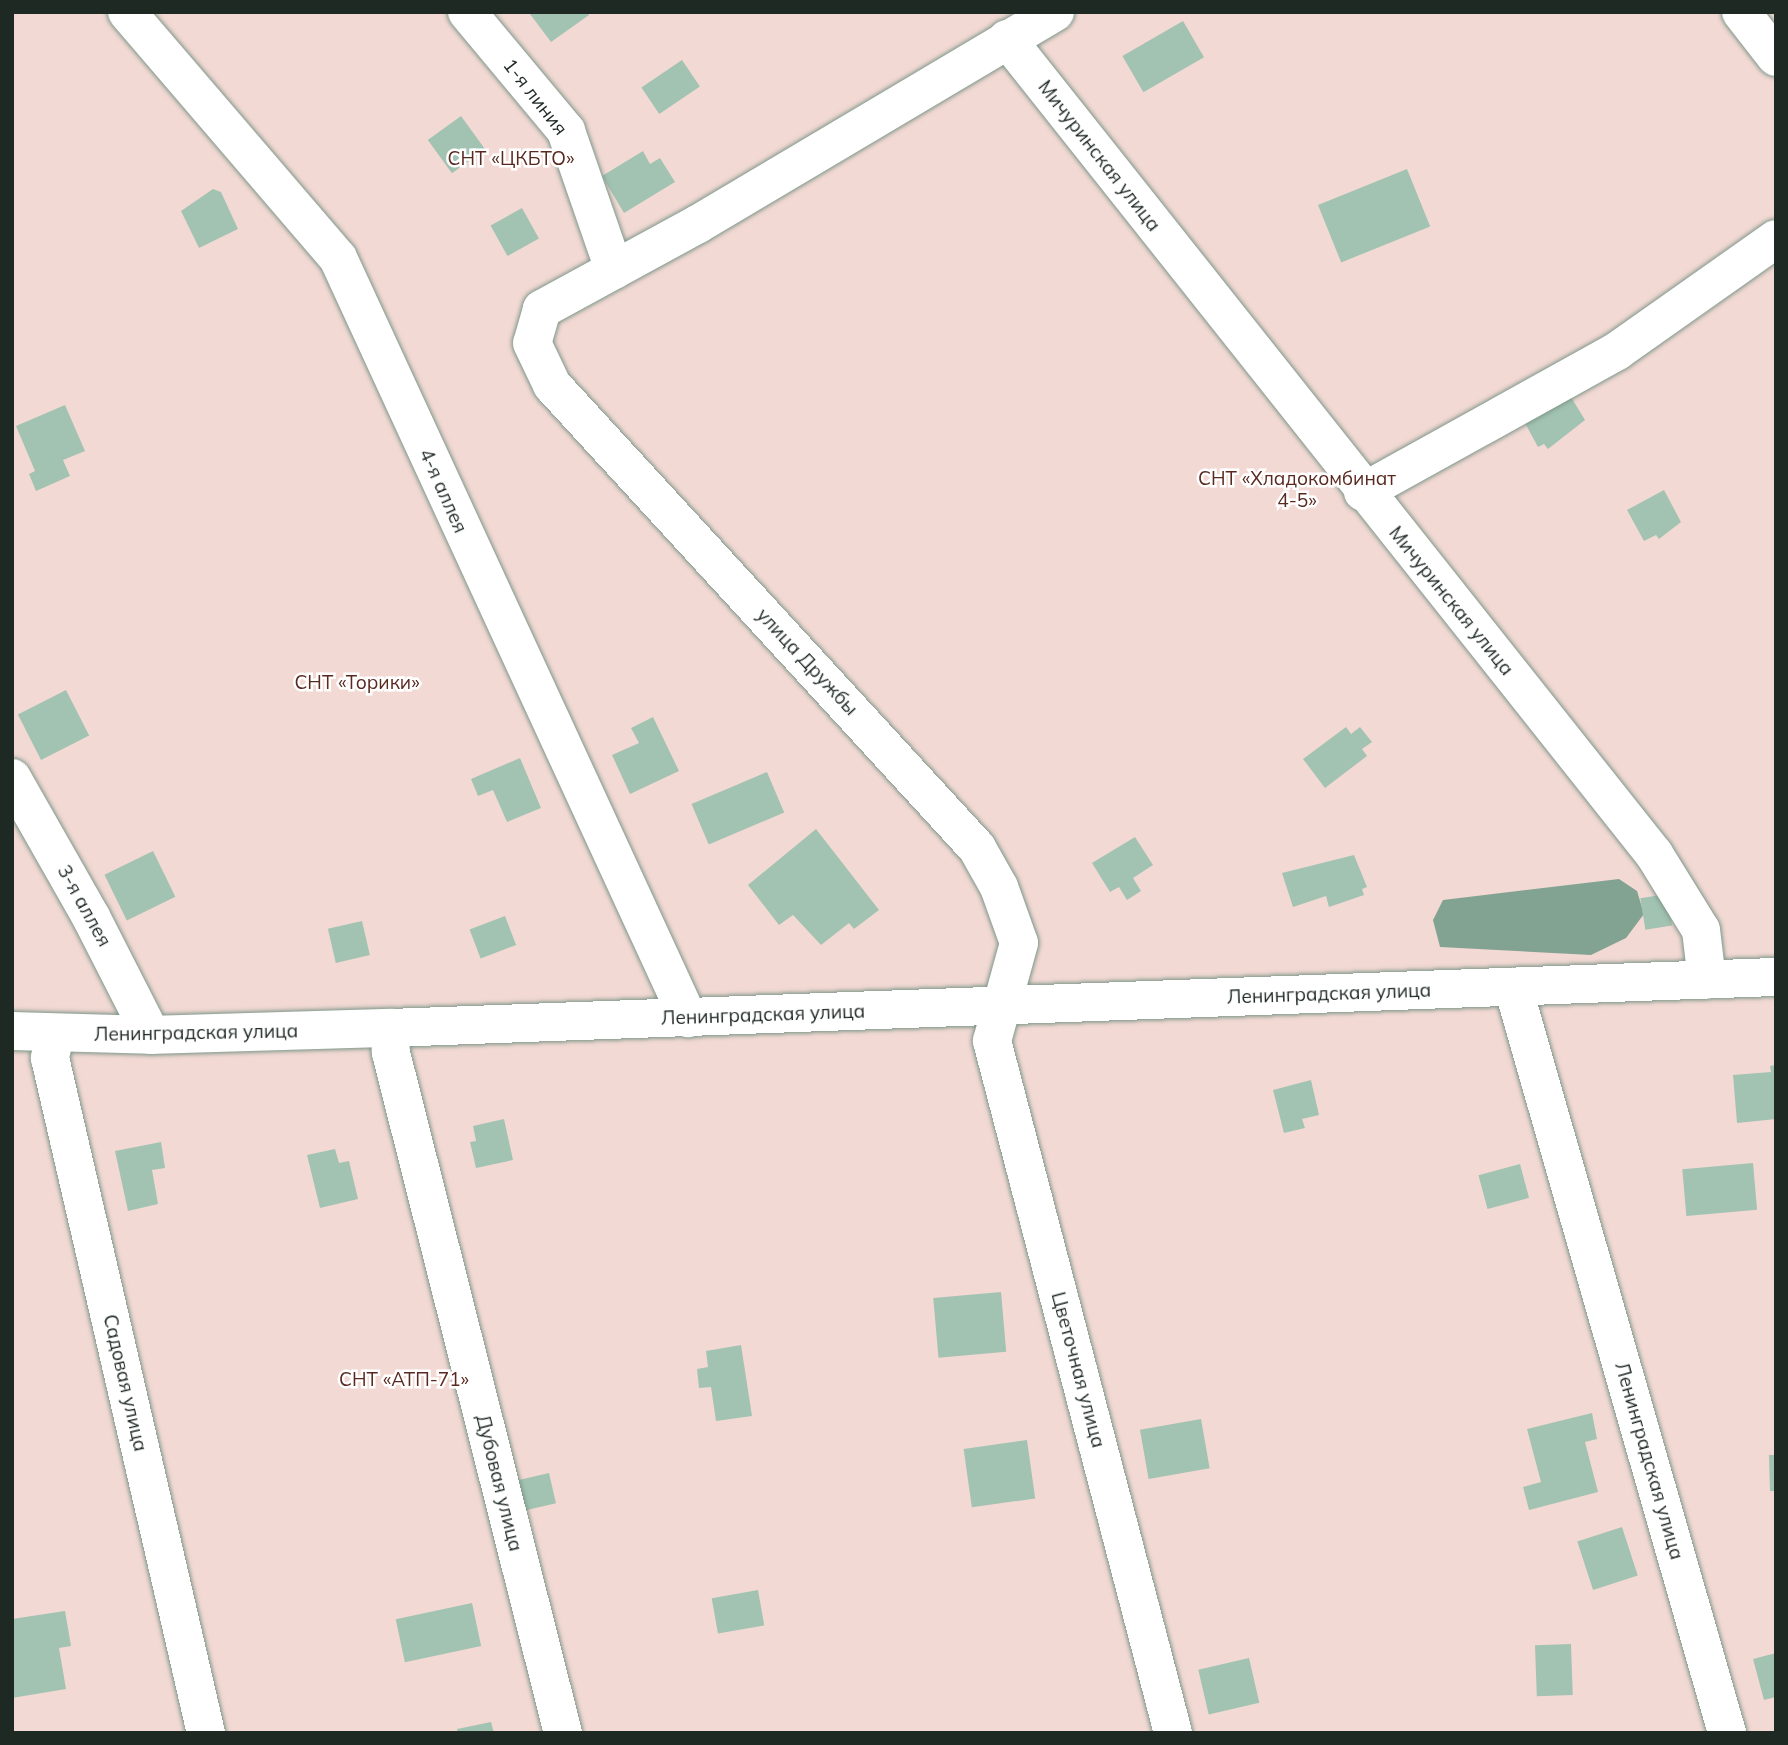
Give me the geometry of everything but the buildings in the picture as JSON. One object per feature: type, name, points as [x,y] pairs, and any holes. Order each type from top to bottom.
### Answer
[{"type":"street","name":"4-я аллея","points":[[127,12],[338,258],[688,1018]]},
{"type":"street","name":"1-я линия","points":[[467,12],[566,131],[614,270]]},
{"type":"street","points":[[614,270],[1055,12]]},
{"type":"street","points":[[1741,12],[1776,57]]},
{"type":"street","name":"Мичуринская улица","points":[[1007,39],[1363,492],[1654,854],[1701,930],[1707,980]]},
{"type":"street","points":[[1363,492],[1617,351],[1776,239]]},
{"type":"street","name":"улица Дружбы","points":[[614,270],[542,309],[532,343],[552,385],[977,848],[999,887],[1019,943],[998,1007]]},
{"type":"street","name":"3-я аллея","points":[[12,778],[91,917],[151,1035]]},
{"type":"street","name":"Ленинградская улица","points":[[12,1031],[151,1035],[390,1028],[1776,977]]},
{"type":"street","name":"Ленинградская улица","points":[[1513,987],[1727,1733]]},
{"type":"street","name":"Цветочная улица","points":[[998,1007],[992,1041],[1173,1733]]},
{"type":"street","name":"Дубовая улица","points":[[390,1028],[391,1053],[563,1733]]},
{"type":"street","name":"Садовая улица","points":[[55,1034],[50,1058],[206,1733]]},
{"type":"green space","points":[[12,12],[1776,12],[1776,1733],[12,1733]]},
{"type":"shaded area","points":[[1619,879],[1637,891],[1644,914],[1626,938],[1591,955],[1440,947],[1433,920],[1443,900]]},
{"type":"park label","name":"СНТ «ЦКБТО»","points":[[511,159]]},
{"type":"park label","name":"СНТ «Хладокомбинат 4-5»","points":[[1297,490]]},
{"type":"park label","name":"СНТ «Торики»","points":[[357,683]]},
{"type":"park label","name":"СНТ «АТП-71»","points":[[404,1380]]}]
